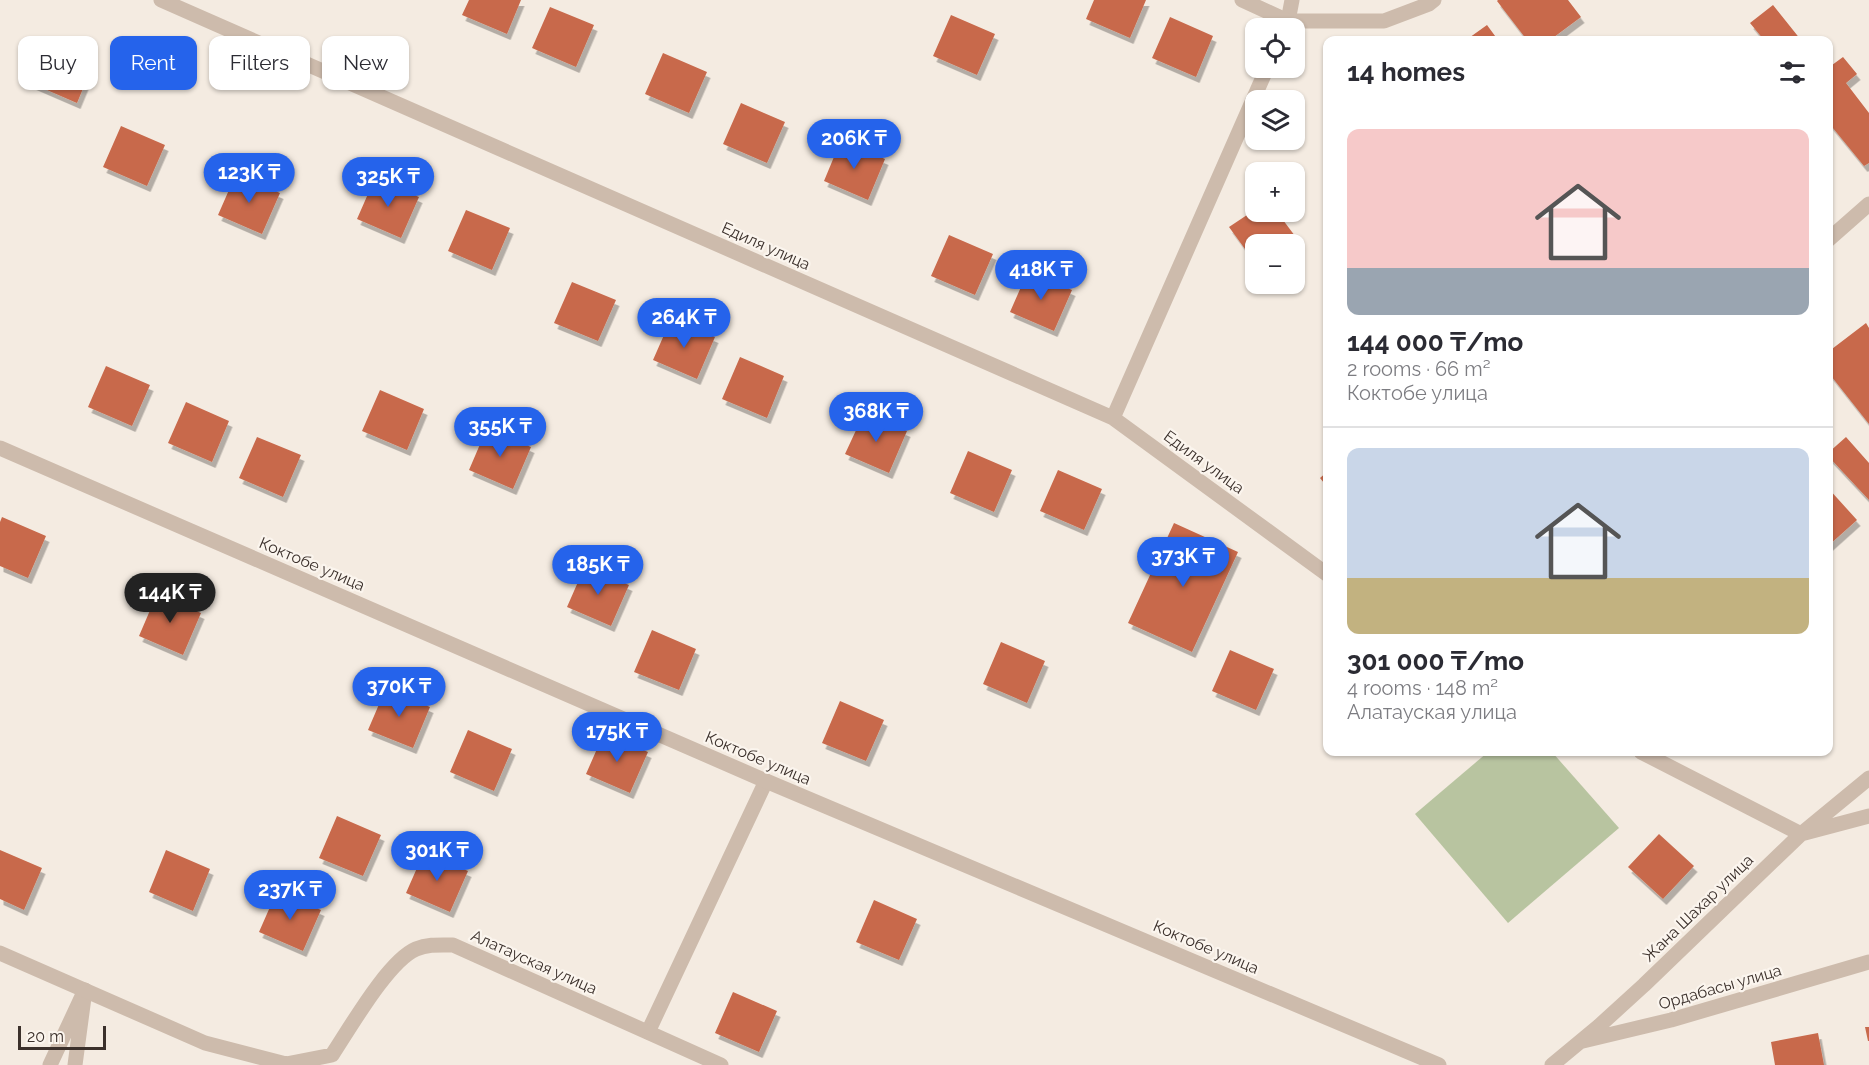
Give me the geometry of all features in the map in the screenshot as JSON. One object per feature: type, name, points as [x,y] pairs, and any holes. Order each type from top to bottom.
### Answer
[{"type":"street","name":"Едиля улица","points":[[161,0],[1113,418],[1323,571]]},
{"type":"street","points":[[1242,0],[1274,18]]},
{"type":"street","points":[[1288,18],[1292,0]]},
{"type":"street","points":[[1305,24],[1384,21],[1434,0]]},
{"type":"street","points":[[1113,418],[1263,78]]},
{"type":"street","points":[[1833,236],[1869,204]]},
{"type":"street","name":"Коктобе улица","points":[[0,448],[766,781],[1439,1065]]},
{"type":"street","points":[[1649,756],[1801,834],[1868,819]]},
{"type":"street","name":"Жана Шахар улица","points":[[1551,1065],[1644,985],[1801,834],[1869,778]]},
{"type":"street","points":[[648,1032],[766,781]]},
{"type":"street","name":"Алатауская улица","points":[[0,953],[205,1043],[286,1064],[332,1055],[386,975],[405,955],[430,945],[453,945],[721,1065]]},
{"type":"street","name":"Ордабасы улица","points":[[1580,1042],[1671,1020],[1869,963]]},
{"type":"street","points":[[50,1065],[86,990]]},
{"type":"street","points":[[75,1065],[86,990]]},
{"type":"green space","points":[[1483,756],[1556,756],[1619,828],[1508,923],[1415,814]]},
{"type":"building","points":[[469,0],[521,0],[507,34],[462,15]]},
{"type":"building","points":[[1094,0],[1146,0],[1130,38],[1086,19]]},
{"type":"building","points":[[1568,0],[1581,17],[1555,36],[1524,36],[1497,1]]},
{"type":"building","points":[[1773,5],[1798,36],[1761,36],[1750,23]]},
{"type":"building","points":[[550,7],[594,25],[576,67],[532,48]]},
{"type":"building","points":[[951,15],[995,34],[977,75],[933,56]]},
{"type":"building","points":[[1170,17],[1213,36],[1196,77],[1152,58]]},
{"type":"building","points":[[1487,25],[1495,36],[1472,36]]},
{"type":"building","points":[[663,53],[707,72],[689,113],[645,94]]},
{"type":"building","points":[[1843,57],[1857,74],[1846,83],[1869,113],[1869,163],[1864,166],[1833,128],[1833,64]]},
{"type":"building","points":[[47,90],[82,90],[77,103]]},
{"type":"building","points":[[741,103],[785,122],[767,163],[723,144]]},
{"type":"building","points":[[121,126],[165,145],[147,186],[103,167]]},
{"type":"building","points":[[841,140],[885,159],[868,200],[824,181]]},
{"type":"building","points":[[236,174],[280,193],[262,234],[218,215]]},
{"type":"building","points":[[375,178],[419,197],[401,238],[357,219]]},
{"type":"building","points":[[466,210],[510,228],[492,270],[448,251]]},
{"type":"building","points":[[1245,216],[1245,222],[1284,222],[1294,234],[1245,234],[1245,249],[1229,227]]},
{"type":"building","points":[[949,235],[993,254],[975,295],[931,276]]},
{"type":"building","points":[[1028,271],[1072,290],[1054,331],[1010,312]]},
{"type":"building","points":[[572,282],[616,300],[598,341],[554,323]]},
{"type":"building","points":[[671,319],[715,337],[697,379],[653,360]]},
{"type":"building","points":[[1866,323],[1869,328],[1869,424],[1833,378],[1833,348]]},
{"type":"building","points":[[740,357],[784,376],[767,418],[722,399]]},
{"type":"building","points":[[106,366],[150,385],[132,426],[88,407]]},
{"type":"building","points":[[380,390],[424,409],[407,450],[362,431]]},
{"type":"building","points":[[186,402],[229,421],[212,462],[168,443]]},
{"type":"building","points":[[864,413],[907,431],[889,473],[845,454]]},
{"type":"building","points":[[487,428],[531,447],[513,489],[469,470]]},
{"type":"building","points":[[257,437],[301,455],[283,497],[239,478]]},
{"type":"building","points":[[1846,437],[1869,463],[1869,500],[1833,461],[1833,449]]},
{"type":"building","points":[[968,451],[1012,470],[994,512],[950,493]]},
{"type":"building","points":[[1058,470],[1102,489],[1084,530],[1040,511]]},
{"type":"building","points":[[1833,494],[1857,520],[1833,542]]},
{"type":"building","points":[[2,517],[46,536],[28,578],[0,566]]},
{"type":"building","points":[[1174,523],[1238,552],[1192,652],[1128,623]]},
{"type":"building","points":[[585,566],[629,585],[611,626],[567,607]]},
{"type":"building","points":[[157,594],[201,613],[183,655],[139,636]]},
{"type":"building","points":[[652,630],[696,649],[679,690],[634,672]]},
{"type":"building","points":[[1001,642],[1045,661],[1027,703],[983,684]]},
{"type":"building","points":[[1230,650],[1274,669],[1256,710],[1212,691]]},
{"type":"building","points":[[386,688],[430,707],[413,748],[368,730]]},
{"type":"building","points":[[840,701],[884,720],[866,761],[822,743]]},
{"type":"building","points":[[468,730],[512,749],[494,791],[450,772]]},
{"type":"building","points":[[604,733],[648,752],[630,793],[586,774]]},
{"type":"building","points":[[337,816],[381,835],[363,876],[319,858]]},
{"type":"building","points":[[1659,834],[1694,866],[1663,899],[1628,867]]},
{"type":"building","points":[[0,850],[42,868],[24,910],[0,899]]},
{"type":"building","points":[[166,850],[210,869],[193,911],[149,892]]},
{"type":"building","points":[[424,852],[468,871],[450,912],[406,893]]},
{"type":"building","points":[[277,891],[321,910],[303,951],[259,932]]},
{"type":"building","points":[[874,900],[917,919],[899,960],[856,942]]},
{"type":"building","points":[[733,992],[777,1011],[759,1052],[715,1033]]},
{"type":"building","points":[[1865,1027],[1869,1027],[1869,1041],[1868,1041]]},
{"type":"building","points":[[1818,1033],[1824,1065],[1775,1065],[1771,1042]]}]
